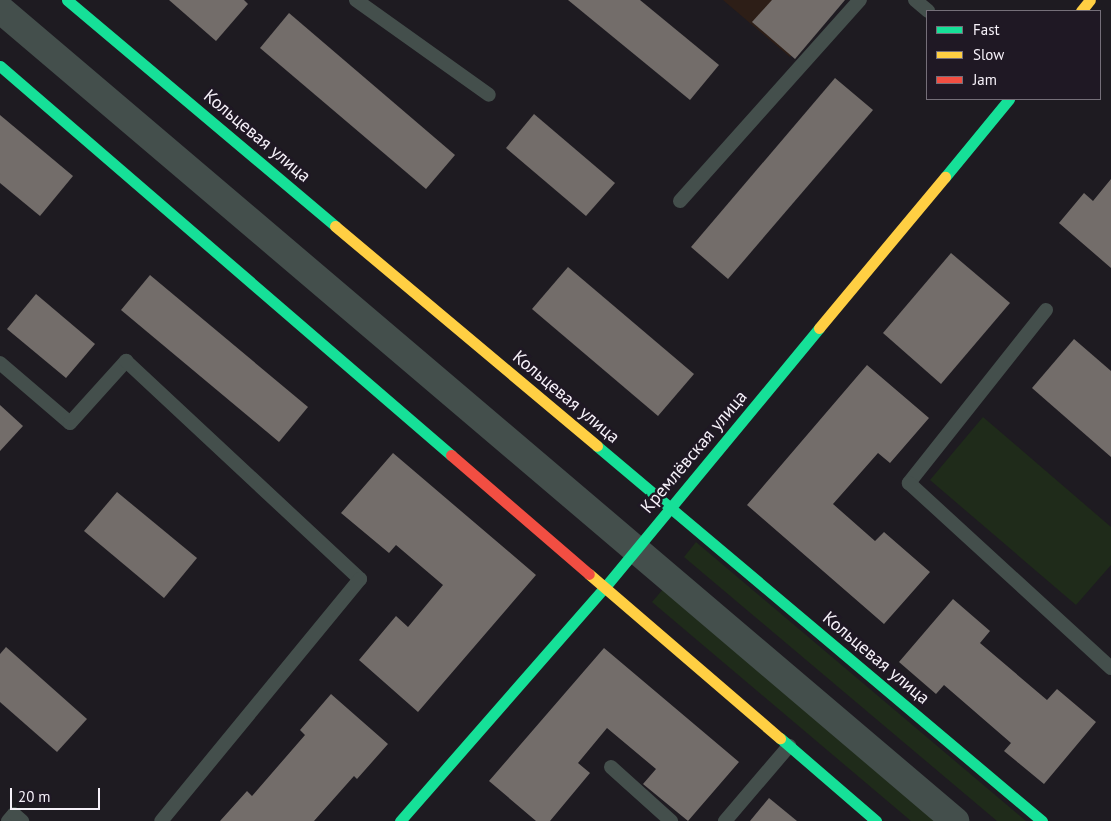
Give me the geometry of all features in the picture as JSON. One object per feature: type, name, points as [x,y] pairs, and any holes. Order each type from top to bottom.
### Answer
[{"type":"main road","name":"Кольцевая улица","points":[[67,0],[1042,821]]},
{"type":"main road","points":[[1082,10],[1090,0]]},
{"type":"main road","points":[[0,66],[876,821]]},
{"type":"main road","name":"Кремлёвская улица","points":[[400,821],[605,587],[1008,100]]},
{"type":"street","points":[[0,9],[954,821]]},
{"type":"lane","points":[[356,0],[489,95]]},
{"type":"lane","points":[[680,201],[860,0]]},
{"type":"lane","points":[[915,0],[927,10]]},
{"type":"lane","points":[[1046,310],[909,483],[1111,668]]},
{"type":"lane","points":[[0,363],[70,423],[126,361],[360,579],[161,821]]},
{"type":"lane","points":[[724,821],[789,746]]},
{"type":"lane","points":[[611,767],[671,821]]},
{"type":"lane","points":[[8,821],[14,814],[22,821]]},
{"type":"shaded area","points":[[723,0],[837,0],[790,57]]},
{"type":"green space","points":[[983,417],[1111,527],[1111,565],[1076,605],[930,480]]},
{"type":"green space","points":[[696,542],[1026,821],[997,821],[684,557]]},
{"type":"green space","points":[[664,588],[940,821],[911,821],[652,602]]},
{"type":"building","points":[[169,0],[244,0],[248,4],[216,41]]},
{"type":"building","points":[[568,0],[640,0],[719,65],[690,100]]},
{"type":"building","points":[[772,0],[845,0],[795,59],[752,22]]},
{"type":"building","points":[[289,13],[455,155],[426,189],[260,48]]},
{"type":"building","points":[[835,78],[873,110],[728,279],[691,247]]},
{"type":"building","points":[[534,114],[615,183],[586,216],[506,148]]},
{"type":"building","points":[[0,115],[73,176],[40,216],[0,183]]},
{"type":"building","points":[[1111,179],[1111,268],[1059,223],[1084,193],[1093,201]]},
{"type":"building","points":[[951,253],[1010,303],[941,384],[883,333]]},
{"type":"building","points":[[568,267],[694,374],[658,416],[532,309]]},
{"type":"building","points":[[150,275],[308,407],[279,442],[121,310]]},
{"type":"building","points":[[36,294],[95,344],[66,378],[7,329]]},
{"type":"building","points":[[1074,339],[1111,371],[1111,457],[1032,388]]},
{"type":"building","points":[[867,365],[929,418],[890,463],[878,453],[833,504],[875,541],[884,532],[930,572],[884,624],[747,505]]},
{"type":"building","points":[[0,405],[23,426],[0,451]]},
{"type":"building","points":[[393,453],[536,575],[418,712],[359,660],[396,616],[408,627],[443,585],[396,545],[389,553],[341,513]]},
{"type":"building","points":[[117,492],[197,558],[164,598],[84,531]]},
{"type":"building","points":[[953,599],[990,631],[980,643],[1047,700],[1057,689],[1096,722],[1044,784],[1004,751],[1011,743],[944,685],[936,694],[899,662]]},
{"type":"building","points":[[6,647],[87,719],[57,752],[0,702],[0,654]]},
{"type":"building","points":[[604,648],[739,762],[688,821],[643,784],[656,769],[607,728],[578,763],[590,773],[550,821],[536,821],[489,781]]},
{"type":"building","points":[[331,694],[388,744],[357,779],[354,776],[314,821],[220,821],[247,791],[252,796],[305,735],[300,730]]},
{"type":"building","points":[[769,798],[797,821],[750,821]]},
{"type":"traffic: fast","points":[[67,0],[335,226]]},
{"type":"traffic: fast","points":[[0,66],[451,455]]},
{"type":"traffic: fast","points":[[945,177],[1008,100]]},
{"type":"traffic: fast","points":[[400,821],[605,587],[819,328]]},
{"type":"traffic: fast","points":[[597,446],[1042,821]]},
{"type":"traffic: fast","points":[[780,738],[876,821]]},
{"type":"traffic: slow","points":[[1082,10],[1090,0]]},
{"type":"traffic: slow","points":[[819,328],[945,177]]},
{"type":"traffic: slow","points":[[335,226],[597,446]]},
{"type":"traffic: slow","points":[[589,574],[780,738]]},
{"type":"traffic: jam","points":[[451,455],[589,574]]}]
